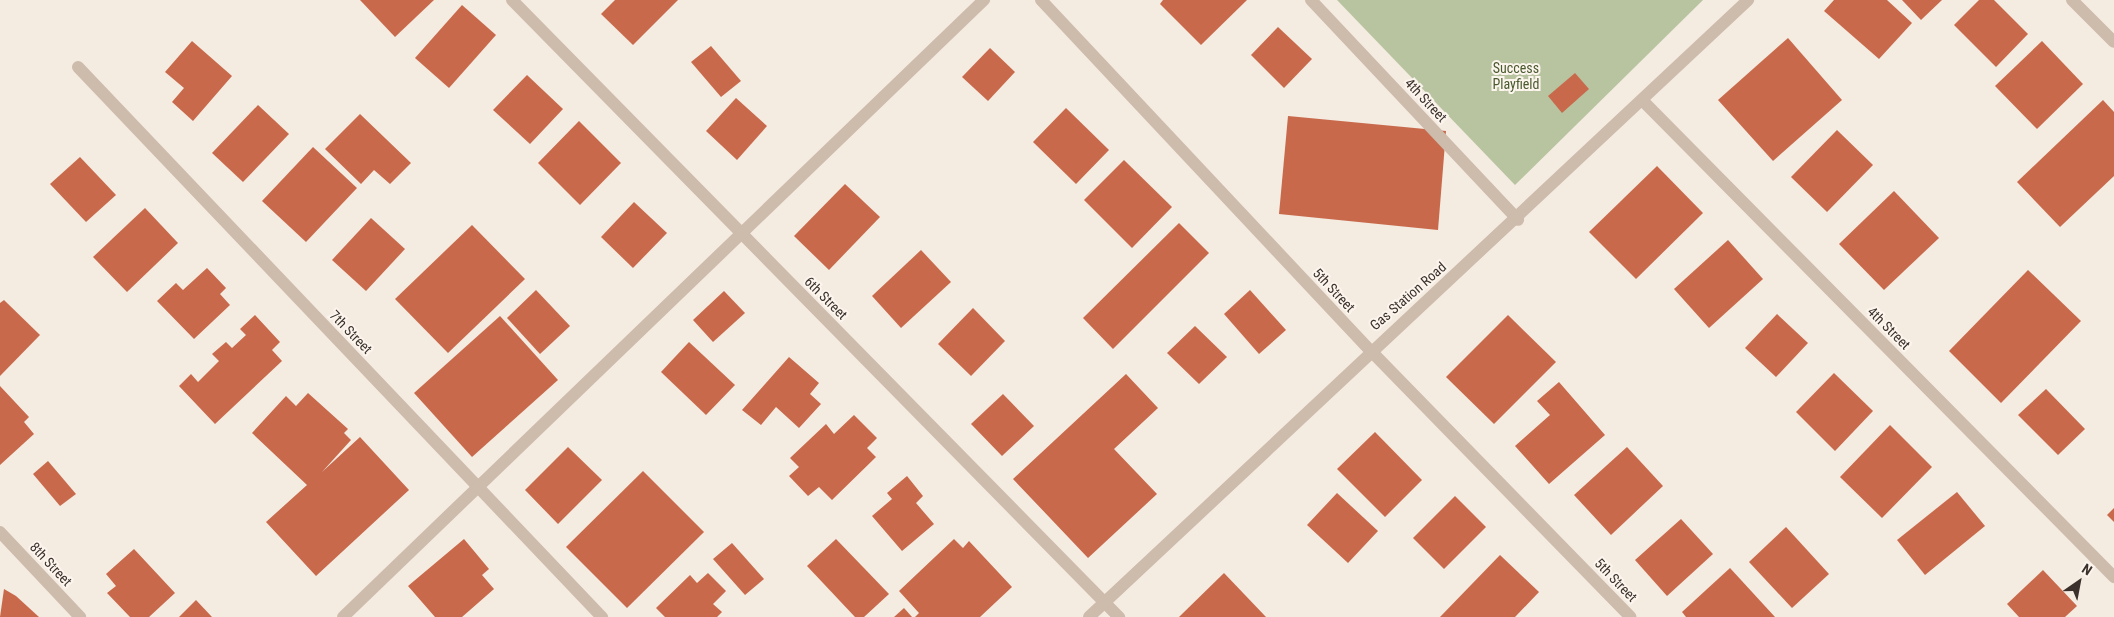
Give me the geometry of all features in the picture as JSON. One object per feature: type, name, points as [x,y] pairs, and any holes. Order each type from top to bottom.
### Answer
[{"type":"street","name":"6th Street","points":[[512,0],[1118,617]]},
{"type":"street","points":[[342,617],[984,0]]},
{"type":"street","name":"5th Street","points":[[1041,0],[1370,350],[1631,617]]},
{"type":"street","name":"4th Street","points":[[1312,0],[1518,220]]},
{"type":"street","name":"Gas Station Road","points":[[1089,617],[1370,350],[1518,220],[1748,0]]},
{"type":"street","points":[[2072,0],[2114,42]]},
{"type":"street","name":"7th Street","points":[[78,67],[602,617]]},
{"type":"street","name":"4th Street","points":[[1643,101],[2114,577]]},
{"type":"street","name":"8th Street","points":[[0,532],[80,617]]},
{"type":"green space","name":"Success Playfield","points":[[1337,0],[1703,0],[1515,185]]},
{"type":"building","points":[[360,0],[434,0],[395,37]]},
{"type":"building","points":[[615,0],[678,0],[633,45],[601,14]]},
{"type":"building","points":[[1163,0],[1247,0],[1201,45],[1160,4]]},
{"type":"building","points":[[1834,0],[1887,0],[1912,23],[1879,59],[1824,11]]},
{"type":"building","points":[[1902,0],[1942,0],[1921,20]]},
{"type":"building","points":[[1979,0],[1994,0],[2028,34],[1996,67],[1954,25]]},
{"type":"building","points":[[462,5],[496,35],[449,88],[415,58]]},
{"type":"building","points":[[1278,27],[1312,59],[1284,88],[1251,55]]},
{"type":"building","points":[[1788,38],[1842,100],[1773,161],[1718,100]]},
{"type":"building","points":[[192,41],[232,76],[193,121],[172,102],[184,88],[165,72]]},
{"type":"building","points":[[2042,41],[2083,84],[2037,129],[1995,86]]},
{"type":"building","points":[[711,46],[741,81],[721,97],[691,62]]},
{"type":"building","points":[[990,48],[1015,72],[988,101],[962,77]]},
{"type":"building","points":[[1575,73],[1589,89],[1562,113],[1548,96]]},
{"type":"building","points":[[527,75],[563,109],[530,144],[493,110]]},
{"type":"building","points":[[736,98],[767,126],[737,160],[706,131]]},
{"type":"building","points":[[2103,100],[2114,112],[2114,176],[2060,227],[2017,182]]},
{"type":"building","points":[[258,105],[289,134],[243,182],[212,153]]},
{"type":"building","points":[[1066,108],[1109,150],[1076,184],[1033,142]]},
{"type":"building","points":[[360,114],[411,163],[390,184],[374,170],[361,184],[325,149]]},
{"type":"building","points":[[1288,116],[1446,131],[1438,230],[1279,214]]},
{"type":"building","points":[[579,121],[621,163],[580,205],[538,163]]},
{"type":"building","points":[[1837,130],[1873,165],[1827,212],[1791,177]]},
{"type":"building","points":[[313,147],[357,188],[306,242],[262,201]]},
{"type":"building","points":[[80,157],[116,195],[86,222],[50,184]]},
{"type":"building","points":[[1124,160],[1172,207],[1132,248],[1084,200]]},
{"type":"building","points":[[1657,166],[1703,213],[1636,279],[1589,232]]},
{"type":"building","points":[[845,184],[880,217],[829,270],[794,236]]},
{"type":"building","points":[[1894,191],[1939,238],[1884,290],[1839,244]]},
{"type":"building","points":[[634,202],[667,233],[633,268],[601,237]]},
{"type":"building","points":[[145,208],[178,243],[127,292],[93,257]]},
{"type":"building","points":[[371,218],[405,249],[366,291],[332,260]]},
{"type":"building","points":[[1179,223],[1209,253],[1113,349],[1083,318]]},
{"type":"building","points":[[472,225],[525,279],[448,353],[395,299]]},
{"type":"building","points":[[1728,240],[1763,279],[1709,328],[1674,289]]},
{"type":"building","points":[[921,250],[951,282],[901,328],[872,296]]},
{"type":"building","points":[[207,268],[226,288],[220,294],[230,305],[194,339],[157,301],[176,283],[183,290]]},
{"type":"building","points":[[2028,270],[2081,321],[2001,403],[1949,351]]},
{"type":"building","points":[[536,290],[570,326],[540,354],[507,318]]},
{"type":"building","points":[[1250,290],[1286,330],[1259,354],[1224,314]]},
{"type":"building","points":[[724,291],[745,313],[713,342],[693,320]]},
{"type":"building","points":[[4,300],[40,335],[0,376],[0,303]]},
{"type":"building","points":[[973,308],[1005,341],[971,376],[938,344]]},
{"type":"building","points":[[1777,314],[1808,343],[1776,377],[1745,348]]},
{"type":"building","points":[[255,315],[280,342],[272,350],[282,361],[215,424],[179,386],[191,374],[198,382],[219,361],[212,354],[226,342],[232,348],[246,335],[240,329]]},
{"type":"building","points":[[1508,315],[1556,362],[1494,424],[1446,377]]},
{"type":"building","points":[[500,316],[558,380],[472,457],[414,393]]},
{"type":"building","points":[[1195,326],[1227,357],[1199,384],[1167,353]]},
{"type":"building","points":[[689,342],[735,385],[706,415],[661,372]]},
{"type":"building","points":[[789,357],[819,383],[810,394],[821,404],[799,428],[776,407],[761,425],[742,410]]},
{"type":"building","points":[[1834,373],[1873,411],[1835,451],[1796,412]]},
{"type":"building","points":[[1126,374],[1158,408],[1114,449],[1157,494],[1088,558],[1013,479]]},
{"type":"building","points":[[1559,382],[1605,435],[1549,484],[1515,446],[1550,415],[1537,401]]},
{"type":"building","points":[[0,386],[29,417],[24,422],[34,434],[0,465]]},
{"type":"building","points":[[2046,389],[2085,429],[2058,455],[2018,415]]},
{"type":"building","points":[[308,393],[348,429],[344,433],[351,440],[322,472],[360,437],[409,490],[316,576],[266,522],[307,485],[252,433],[286,396],[296,406]]},
{"type":"building","points":[[1003,394],[1034,426],[1002,456],[971,424]]},
{"type":"building","points":[[854,415],[877,438],[867,448],[876,457],[832,500],[819,487],[808,496],[789,476],[799,467],[790,458],[826,424],[834,434]]},
{"type":"building","points":[[1890,425],[1932,467],[1882,518],[1840,477]]},
{"type":"building","points":[[1375,432],[1422,480],[1385,517],[1337,469]]},
{"type":"building","points":[[568,447],[602,480],[558,524],[525,490]]},
{"type":"building","points":[[1627,447],[1663,486],[1611,535],[1574,495]]},
{"type":"building","points":[[48,461],[76,494],[60,506],[33,474]]},
{"type":"building","points":[[643,471],[704,532],[627,608],[566,547]]},
{"type":"building","points":[[907,476],[923,496],[916,503],[934,524],[902,551],[872,516],[892,499],[887,493]]},
{"type":"building","points":[[1957,492],[1985,526],[1925,575],[1897,540]]},
{"type":"building","points":[[1337,493],[1378,531],[1348,563],[1307,525]]},
{"type":"building","points":[[1455,496],[1486,527],[1444,569],[1413,538]]},
{"type":"building","points":[[2114,508],[2114,522],[2107,515]]},
{"type":"building","points":[[1681,519],[1713,554],[1667,596],[1635,560]]},
{"type":"building","points":[[1786,527],[1829,574],[1792,608],[1749,562]]},
{"type":"building","points":[[464,539],[489,569],[482,575],[494,589],[462,617],[435,617],[408,586]]},
{"type":"building","points":[[836,539],[889,594],[864,617],[855,617],[807,566]]},
{"type":"building","points":[[954,539],[963,548],[969,541],[1012,587],[980,617],[915,617],[919,613],[899,591]]},
{"type":"building","points":[[732,543],[764,579],[745,595],[713,559]]},
{"type":"building","points":[[134,549],[175,593],[149,617],[130,617],[107,593],[116,586],[106,574]]},
{"type":"building","points":[[1500,555],[1539,592],[1515,617],[1440,617]]},
{"type":"building","points":[[1730,568],[1775,617],[1686,617],[1682,612]]},
{"type":"building","points":[[2043,570],[2077,606],[2065,617],[2019,617],[2007,604]]},
{"type":"building","points":[[708,573],[726,591],[713,604],[722,612],[717,617],[665,617],[656,608],[690,575],[697,583]]},
{"type":"building","points":[[1224,573],[1266,617],[1179,617]]},
{"type":"building","points":[[4,589],[16,596],[39,617],[0,617]]},
{"type":"building","points":[[196,600],[212,617],[179,617]]},
{"type":"building","points":[[904,608],[912,617],[894,617]]}]
